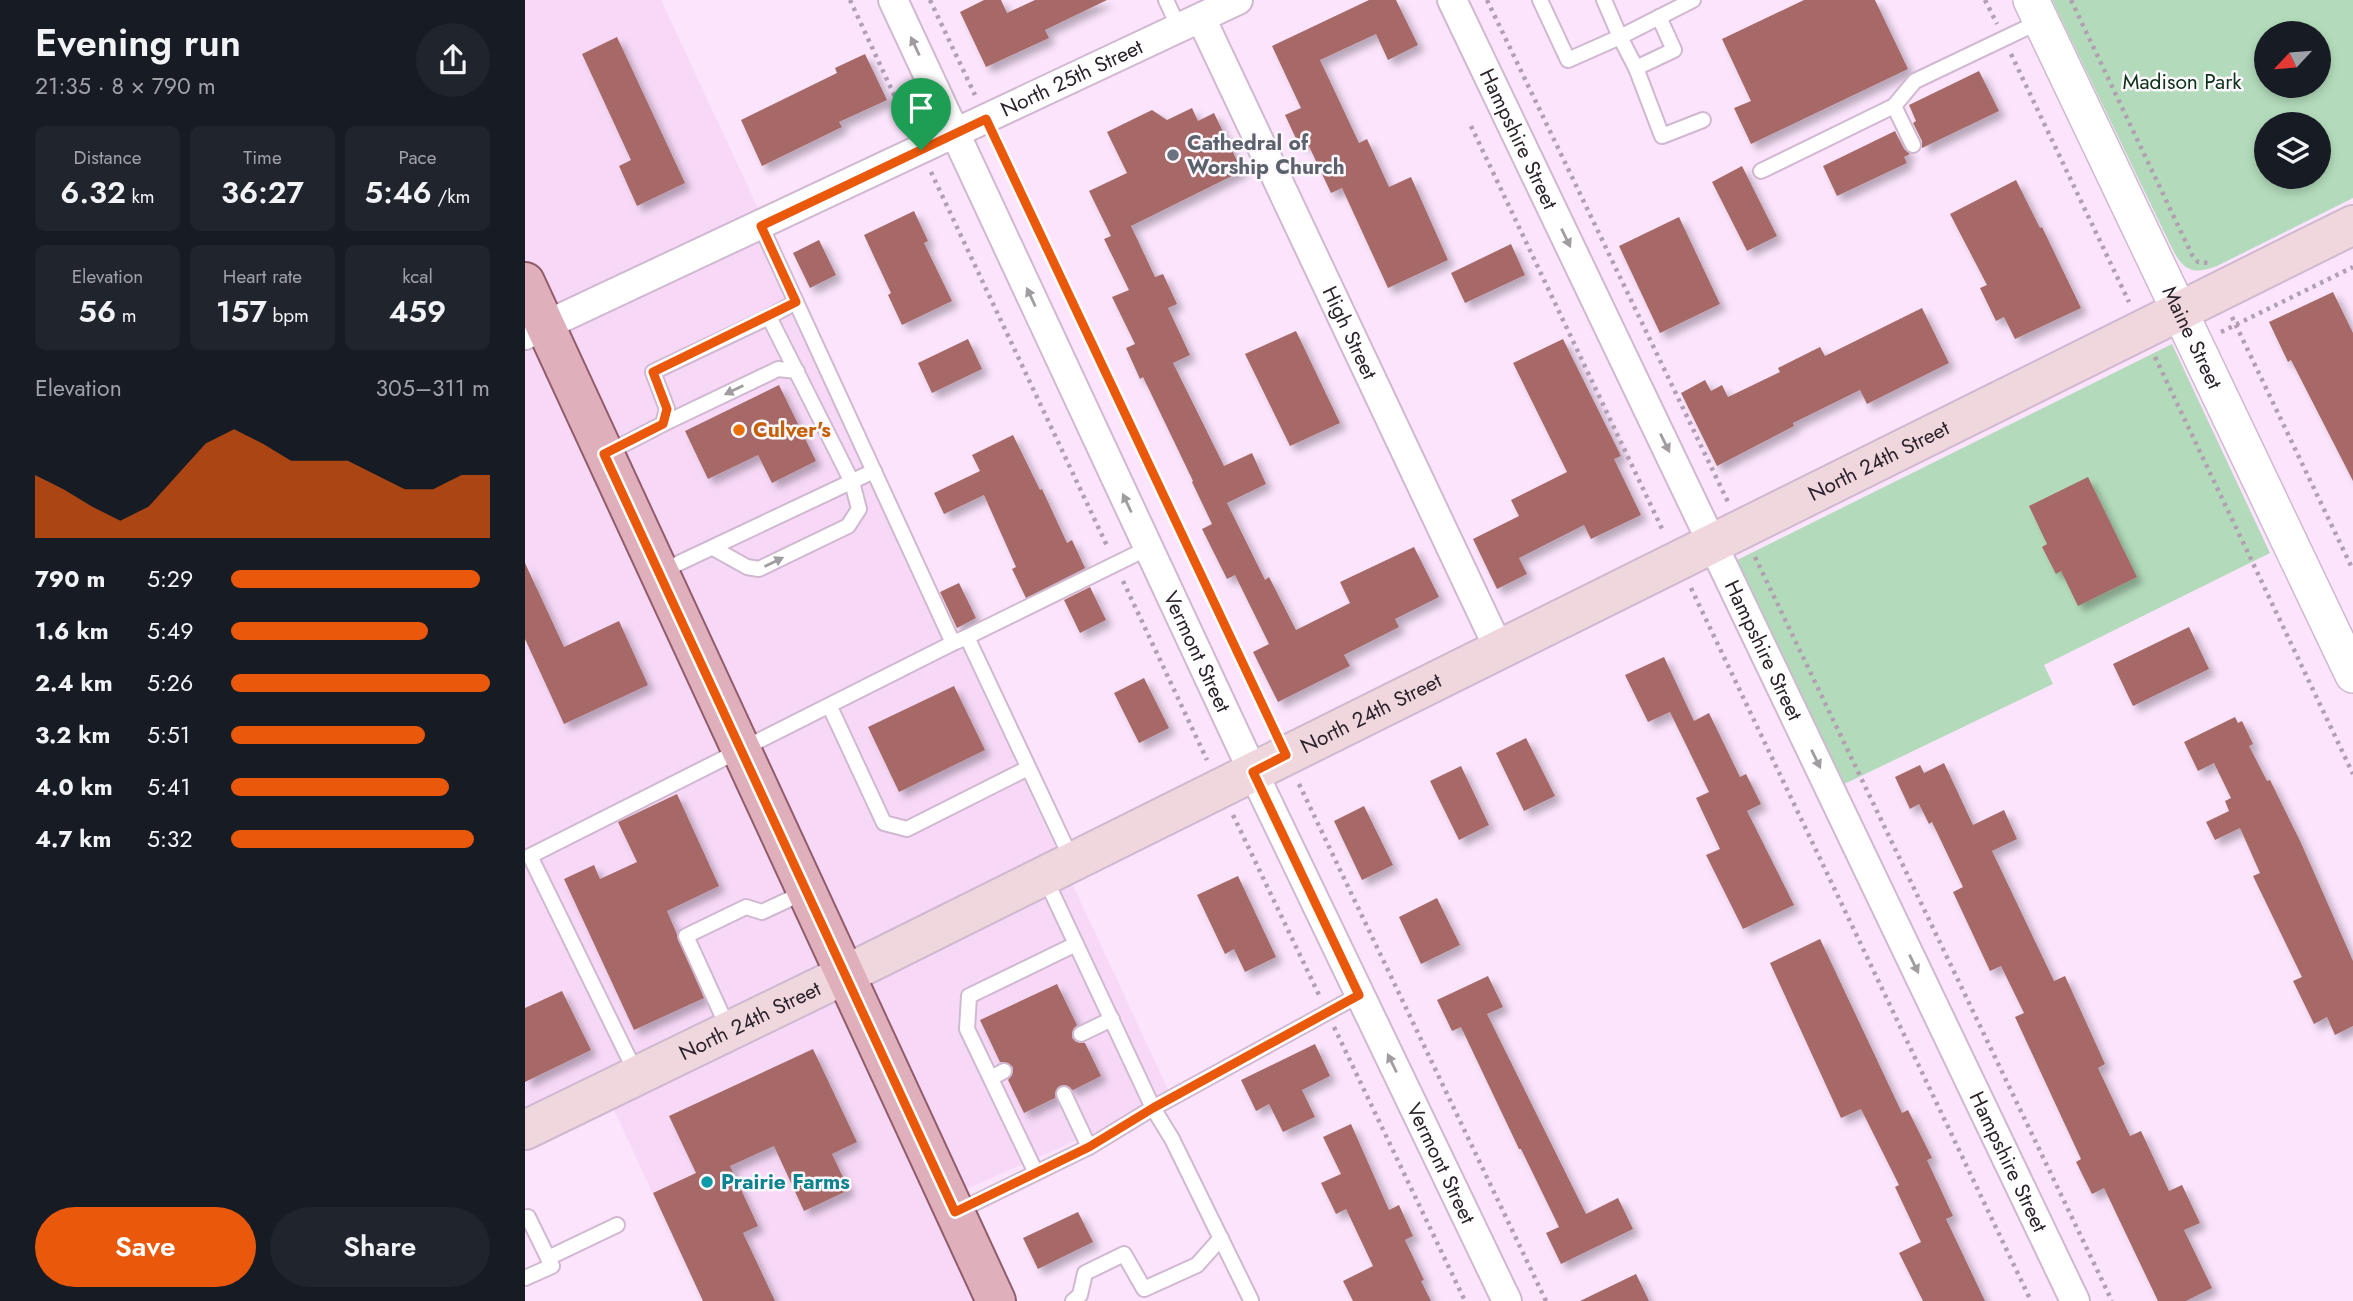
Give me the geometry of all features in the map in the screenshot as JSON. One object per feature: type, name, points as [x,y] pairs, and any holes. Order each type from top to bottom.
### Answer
[{"type":"main road","name":"North 24th Street","points":[[525,1130],[1058,869],[2142,330],[2187,328],[2219,285],[2353,225]]},
{"type":"main road","points":[[525,282],[535,331],[604,454],[996,1301]]},
{"type":"street","name":"Vermont Street","points":[[893,0],[1253,772],[1507,1301]]},
{"type":"street","name":"North 25th Street","points":[[535,331],[1238,0]]},
{"type":"street","name":"Hampshire Street","points":[[1452,0],[1727,536],[2075,1301]]},
{"type":"street","name":"Maine Street","points":[[2036,11],[2353,674]]},
{"type":"street","name":"High Street","points":[[1190,23],[1499,649]]},
{"type":"lane","points":[[1166,0],[1190,23]]},
{"type":"lane","points":[[1540,0],[1567,60],[1693,0]]},
{"type":"lane","points":[[1604,0],[1636,68],[1662,136],[1703,120]]},
{"type":"lane","points":[[1761,172],[1894,106],[1915,81],[2004,39],[2036,11]]},
{"type":"lane","points":[[1636,68],[1674,50],[1659,17]]},
{"type":"lane","points":[[1894,106],[1913,145]]},
{"type":"lane","points":[[761,226],[874,471],[1028,768],[1058,869],[1076,944],[1153,1108],[1172,1139],[1251,1300]]},
{"type":"lane","points":[[663,424],[667,409],[653,372],[796,302]]},
{"type":"lane","points":[[713,548],[747,567],[759,569],[848,526],[859,509],[852,482],[769,317]]},
{"type":"lane","points":[[604,454],[778,369],[797,371]]},
{"type":"lane","points":[[659,572],[874,471]]},
{"type":"lane","points":[[637,1075],[527,853],[741,751],[1148,548]]},
{"type":"lane","points":[[829,707],[884,823],[907,829],[1028,768]]},
{"type":"lane","points":[[729,1030],[686,936],[746,907],[762,912],[806,891]]},
{"type":"lane","points":[[1036,1172],[997,1075],[967,1029],[969,996],[1076,944]]},
{"type":"lane","points":[[955,1212],[1089,1147],[1153,1108],[1359,995]]},
{"type":"lane","points":[[1081,1034],[1112,1019]]},
{"type":"lane","points":[[1064,1094],[1089,1147]]},
{"type":"lane","points":[[525,1218],[528,1217],[552,1266],[525,1278]]},
{"type":"lane","points":[[548,1258],[617,1225]]},
{"type":"lane","points":[[1073,1301],[1080,1295],[1085,1273],[1124,1254],[1144,1289],[1197,1265],[1221,1238]]},
{"type":"path","points":[[850,0],[1115,564],[1253,772],[1546,1301]]},
{"type":"path","points":[[930,0],[986,119],[1253,772],[1328,1013],[1465,1301]]},
{"type":"path","points":[[1487,0],[1727,536],[2112,1301]]},
{"type":"path","points":[[1985,0],[2353,774]]},
{"type":"path","points":[[2071,0],[2192,255],[2219,285],[2353,570]]},
{"type":"path","points":[[1471,126],[2031,1301]]},
{"type":"path","points":[[2187,328],[2219,285],[2353,267]]},
{"type":"shaded area","points":[[525,0],[661,0],[1172,1098],[960,1192],[1004,1301],[703,1301],[605,1091],[525,1130]]},
{"type":"green space","name":"Madison Park","points":[[2052,0],[2353,0],[2353,198],[2217,266],[2192,270],[2177,258]]},
{"type":"green space","points":[[2172,344],[2270,553],[2044,665],[2053,684],[1836,788],[1729,564]]},
{"type":"building","points":[[984,0],[1001,0],[1007,13],[1035,0],[1107,0],[1045,30],[1049,38],[986,67],[960,12]]},
{"type":"building","points":[[1369,0],[1396,0],[1418,45],[1388,60],[1376,34],[1320,60],[1359,143],[1367,139],[1389,187],[1411,177],[1448,260],[1388,288],[1342,188],[1331,193],[1307,142],[1299,145],[1285,115],[1301,108],[1272,46]]},
{"type":"building","points":[[1804,0],[1875,0],[1908,69],[1751,144],[1734,108],[1751,101],[1722,39]]},
{"type":"building","points":[[617,37],[685,183],[637,206],[619,166],[631,160],[582,54]]},
{"type":"building","points":[[865,54],[887,100],[839,122],[842,127],[762,166],[741,120],[837,73],[835,68]]},
{"type":"building","points":[[1979,71],[1999,111],[1922,148],[1909,105]]},
{"type":"building","points":[[1192,108],[1198,121],[1214,113],[1242,171],[1131,226],[1155,277],[1163,274],[1177,304],[1168,308],[1190,355],[1173,363],[1224,466],[1252,453],[1266,484],[1227,503],[1265,580],[1269,577],[1296,630],[1350,603],[1340,582],[1414,547],[1439,597],[1395,619],[1399,627],[1344,655],[1350,666],[1278,702],[1253,652],[1269,644],[1235,575],[1227,579],[1202,529],[1212,524],[1143,377],[1140,379],[1126,348],[1135,344],[1112,297],[1129,290],[1104,239],[1111,236],[1089,191],[1127,173],[1107,132],[1152,110],[1167,120]]},
{"type":"building","points":[[1895,131],[1904,149],[1910,154],[1904,157],[1907,163],[1837,196],[1823,166]]},
{"type":"building","points":[[1742,166],[1777,236],[1747,251],[1712,182]]},
{"type":"building","points":[[2016,180],[2081,308],[2015,339],[2004,317],[1996,321],[1980,288],[1987,285],[1950,214]]},
{"type":"building","points":[[914,211],[928,241],[924,243],[952,301],[902,325],[888,295],[891,293],[864,235]]},
{"type":"building","points":[[1679,217],[1720,304],[1660,333],[1619,246]]},
{"type":"building","points":[[819,240],[836,275],[810,288],[793,253]]},
{"type":"building","points":[[1511,244],[1525,275],[1465,303],[1451,273]]},
{"type":"building","points":[[2333,292],[2353,333],[2353,481],[2269,322]]},
{"type":"building","points":[[1922,308],[1949,363],[1867,404],[1860,390],[1793,423],[1794,426],[1717,466],[1681,393],[1705,380],[1711,391],[1722,385],[1728,397],[1780,372],[1778,368],[1820,347],[1825,356]]},
{"type":"building","points":[[1296,331],[1340,423],[1290,446],[1245,354]]},
{"type":"building","points":[[968,339],[982,369],[932,393],[918,363]]},
{"type":"building","points":[[1563,339],[1621,456],[1614,459],[1641,515],[1591,539],[1584,525],[1519,558],[1527,574],[1497,589],[1473,539],[1519,516],[1511,500],[1567,472],[1513,363]]},
{"type":"building","points":[[779,385],[816,461],[772,483],[758,455],[708,479],[685,431]]},
{"type":"building","points":[[1013,435],[1067,543],[1072,540],[1085,568],[1026,598],[1012,569],[1016,567],[984,495],[944,514],[934,493],[980,471],[972,455]]},
{"type":"building","points":[[2088,477],[2137,577],[2078,606],[2061,571],[2056,574],[2042,547],[2047,544],[2029,506]]},
{"type":"building","points":[[525,563],[564,647],[619,621],[648,685],[564,724],[525,639]]},
{"type":"building","points":[[959,583],[976,618],[957,628],[940,592]]},
{"type":"building","points":[[1090,587],[1106,620],[1080,633],[1064,600]]},
{"type":"building","points":[[2189,627],[2209,669],[2133,706],[2113,664]]},
{"type":"building","points":[[1664,657],[1694,721],[1709,713],[1740,777],[1746,774],[1761,804],[1747,811],[1794,905],[1743,929],[1706,855],[1720,849],[1696,798],[1709,792],[1670,712],[1648,722],[1625,675]]},
{"type":"building","points":[[1144,678],[1169,728],[1139,743],[1114,693]]},
{"type":"building","points":[[954,686],[985,750],[899,792],[868,727]]},
{"type":"building","points":[[2235,717],[2238,723],[2242,721],[2253,744],[2249,746],[2267,781],[2270,780],[2301,843],[2353,961],[2353,1026],[2335,1035],[2327,1017],[2314,1024],[2293,981],[2302,977],[2253,876],[2260,873],[2240,828],[2215,840],[2206,822],[2229,811],[2225,801],[2231,798],[2214,763],[2198,771],[2184,742]]},
{"type":"building","points":[[1526,738],[1555,796],[1524,811],[1496,753]]},
{"type":"building","points":[[1944,763],[1973,825],[2004,810],[2017,839],[1992,851],[2054,981],[2065,976],[2105,1064],[2098,1068],[2130,1136],[2141,1131],[2169,1191],[2182,1185],[2200,1223],[2184,1230],[2212,1288],[2186,1301],[2158,1301],[2104,1188],[2092,1194],[2076,1162],[2081,1159],[2015,1017],[2024,1013],[2001,966],[1990,971],[1953,892],[1963,887],[1932,822],[1929,824],[1919,804],[1910,809],[1895,777],[1920,765],[1924,773]]},
{"type":"building","points":[[1461,766],[1489,825],[1459,840],[1430,781]]},
{"type":"building","points":[[677,794],[719,886],[667,911],[704,998],[634,1030],[564,879],[594,865],[600,879],[637,862],[618,822]]},
{"type":"building","points":[[1364,806],[1393,865],[1362,880],[1334,821]]},
{"type":"building","points":[[1238,876],[1276,957],[1245,972],[1234,949],[1225,954],[1197,895]]},
{"type":"building","points":[[1437,898],[1460,945],[1421,964],[1399,917]]},
{"type":"building","points":[[1820,939],[1902,1113],[1908,1110],[1932,1158],[1927,1160],[1953,1216],[1946,1219],[1985,1301],[1923,1301],[1899,1253],[1921,1242],[1895,1187],[1899,1185],[1861,1109],[1841,1118],[1770,963]]},
{"type":"building","points":[[1488,976],[1503,1007],[1487,1014],[1586,1214],[1618,1198],[1633,1229],[1561,1264],[1546,1233],[1559,1227],[1461,1027],[1452,1031],[1437,1000]]},
{"type":"building","points":[[1057,984],[1077,1025],[1073,1029],[1072,1038],[1076,1042],[1085,1043],[1101,1076],[1073,1090],[1065,1085],[1059,1086],[1055,1098],[1024,1113],[1008,1080],[1013,1067],[1000,1062],[980,1020]]},
{"type":"building","points":[[562,991],[591,1050],[525,1082],[525,1008]]},
{"type":"building","points":[[1315,1044],[1330,1076],[1302,1090],[1315,1117],[1283,1132],[1269,1104],[1256,1111],[1241,1080]]},
{"type":"building","name":"Prairie Farms","points":[[813,1049],[857,1142],[832,1154],[849,1190],[804,1211],[774,1146],[730,1166],[758,1226],[743,1233],[775,1301],[703,1301],[653,1193],[696,1173],[669,1116]]},
{"type":"building","points":[[1351,1124],[1389,1210],[1399,1205],[1413,1236],[1405,1240],[1431,1301],[1353,1301],[1343,1281],[1373,1266],[1346,1209],[1336,1214],[1321,1183],[1341,1174],[1323,1137]]},
{"type":"building","points":[[1078,1212],[1093,1242],[1038,1269],[1023,1238]]},
{"type":"building","points":[[1636,1274],[1649,1301],[1580,1301]]},
{"type":"place","name":"Cathedral of Worship Church","points":[[1173,155]]},
{"type":"place","name":"Culver's","points":[[739,430]]},
{"type":"place","name":"Prairie Farms","points":[[707,1182]]},
{"type":"route","points":[[986,119],[1286,755],[1253,772],[1359,995],[1197,1083],[1089,1147],[955,1212],[604,454],[663,424],[667,409],[653,372],[796,302],[761,226],[921,150],[986,119]]}]
